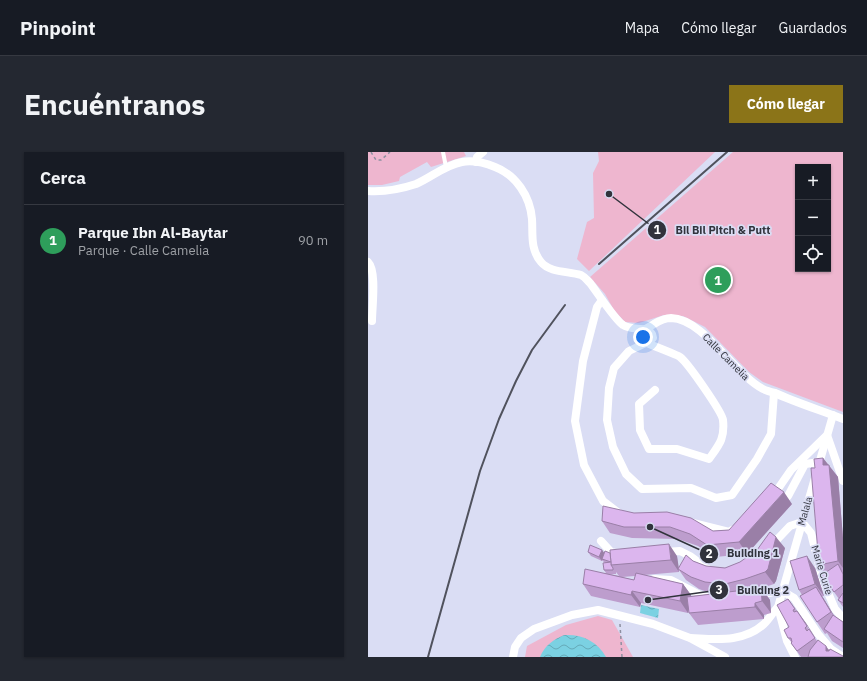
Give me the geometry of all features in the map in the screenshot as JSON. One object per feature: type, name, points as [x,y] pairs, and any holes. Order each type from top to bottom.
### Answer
[{"type":"street","points":[[476,162],[477,157],[483,152]]},
{"type":"street","points":[[368,190],[387,191],[416,184],[446,167],[464,162],[476,162],[502,170],[516,181],[527,198],[532,218],[532,238],[534,251],[542,263],[553,270],[580,275],[585,278],[622,325],[633,329],[649,330],[652,334],[653,338],[629,352],[614,368],[609,388],[607,420],[613,447],[626,474],[642,489],[691,488],[716,498],[732,495],[757,459],[771,434],[774,393]]},
{"type":"street","points":[[368,262],[372,266],[373,279],[372,321]]},
{"type":"street","points":[[602,300],[597,307],[583,361],[575,421],[584,466],[603,501],[621,515],[628,516]]},
{"type":"street","name":"Calle Camelia","points":[[645,330],[663,319],[670,318],[682,320],[708,336],[717,348],[750,380],[764,390],[843,419]]},
{"type":"street","points":[[648,342],[681,358],[716,405],[723,419],[722,440],[709,459],[677,449],[649,449],[640,430],[639,404],[656,390]]},
{"type":"street","name":"Malala","points":[[778,607],[833,415]]},
{"type":"street","points":[[768,502],[791,470],[827,435],[843,481]]},
{"type":"street","points":[[788,496],[805,464],[820,462],[826,468]]},
{"type":"street","points":[[685,522],[696,523],[729,532],[740,524]]},
{"type":"street","points":[[762,555],[790,526],[802,522]]},
{"type":"street","name":"Marie Curie","points":[[802,522],[811,533],[823,581],[835,609],[843,618]]},
{"type":"street","points":[[601,541],[612,552],[627,557]]},
{"type":"street","points":[[657,553],[680,551],[690,556],[707,569],[717,572]]},
{"type":"street","points":[[648,580],[671,580],[702,596],[720,601]]},
{"type":"street","points":[[748,597],[782,591],[794,598],[830,649],[843,657]]},
{"type":"street","points":[[690,638],[727,640],[745,635],[763,624],[778,607]]},
{"type":"street","points":[[778,607],[787,641],[794,657]]},
{"type":"street","points":[[512,657],[521,638],[534,629],[572,615],[598,610],[653,624],[690,638],[725,657]]},
{"type":"lane","points":[[443,152],[446,167]]},
{"type":"path","points":[[371,152],[376,160],[381,160],[390,152]]},
{"type":"path","points":[[620,624],[622,657]]},
{"type":"shaded area","points":[[368,152],[464,152],[466,156],[431,167],[427,162],[400,177],[399,181],[382,185],[368,185]]},
{"type":"shaded area","points":[[598,152],[715,152],[589,271],[577,259],[587,222],[594,218],[593,173],[599,161]]},
{"type":"shaded area","points":[[733,152],[843,152],[843,412],[763,382],[749,372],[705,327],[683,316],[664,315],[639,323],[625,322],[614,310],[605,294],[590,277]]},
{"type":"shaded area","points":[[598,616],[612,620],[633,657],[525,657],[527,646],[566,625]]},
{"type":"water","points":[[641,605],[659,609],[658,618],[640,613]]},
{"type":"water","points":[[564,635],[583,637],[594,643],[606,657],[540,657],[544,649],[550,643]]},
{"type":"building","points":[[823,458],[823,465],[829,465],[838,561],[819,565],[811,468],[815,468],[814,459]]},
{"type":"building","points":[[771,483],[784,492],[739,542],[707,545],[690,534],[670,527],[624,527],[602,521],[603,506],[634,513],[667,512],[691,518],[713,531],[729,530]]},
{"type":"building","points":[[770,532],[776,537],[768,569],[765,572],[725,584],[705,582],[691,577],[678,569],[686,555],[693,561],[706,566],[725,568],[740,562],[757,550]]},
{"type":"building","points":[[669,544],[671,560],[611,565],[610,550]]},
{"type":"building","points":[[590,545],[602,550],[599,557],[588,552]]},
{"type":"building","points":[[605,551],[610,553],[611,562],[602,559]]},
{"type":"building","points":[[807,556],[815,584],[799,590],[790,561]]},
{"type":"building","points":[[611,562],[613,570],[604,570],[603,563]]},
{"type":"building","points":[[838,564],[843,574],[843,585],[834,592],[822,575]]},
{"type":"building","points":[[585,569],[634,580],[636,573],[683,584],[680,601],[632,591],[631,595],[583,584]]},
{"type":"building","points":[[816,587],[831,612],[817,622],[800,596]]},
{"type":"building","points":[[761,588],[762,601],[755,603],[755,607],[689,613],[687,597]]},
{"type":"building","points":[[843,593],[843,603],[838,600]]},
{"type":"building","points":[[788,599],[795,609],[793,610],[794,612],[797,611],[807,626],[805,628],[807,631],[809,629],[815,638],[797,651],[791,643],[791,638],[788,638],[784,630],[789,627],[777,605]]},
{"type":"building","points":[[833,615],[843,622],[843,642],[824,629]]},
{"type":"building","points":[[818,640],[826,646],[826,651],[829,651],[830,649],[843,657],[808,657],[810,650]]},
{"type":"railway","points":[[599,264],[727,152]]},
{"type":"railway","points":[[428,657],[480,471],[499,419],[532,350],[565,305]]},
{"type":"place","name":"Bil Bil Pitch & Putt","points":[[609,194]]},
{"type":"place","name":"Parque Ibn Al-Baytar","points":[[718,280]]},
{"type":"place","name":"Building 1","points":[[650,527]]},
{"type":"place","name":"Building 2","points":[[648,600]]}]
